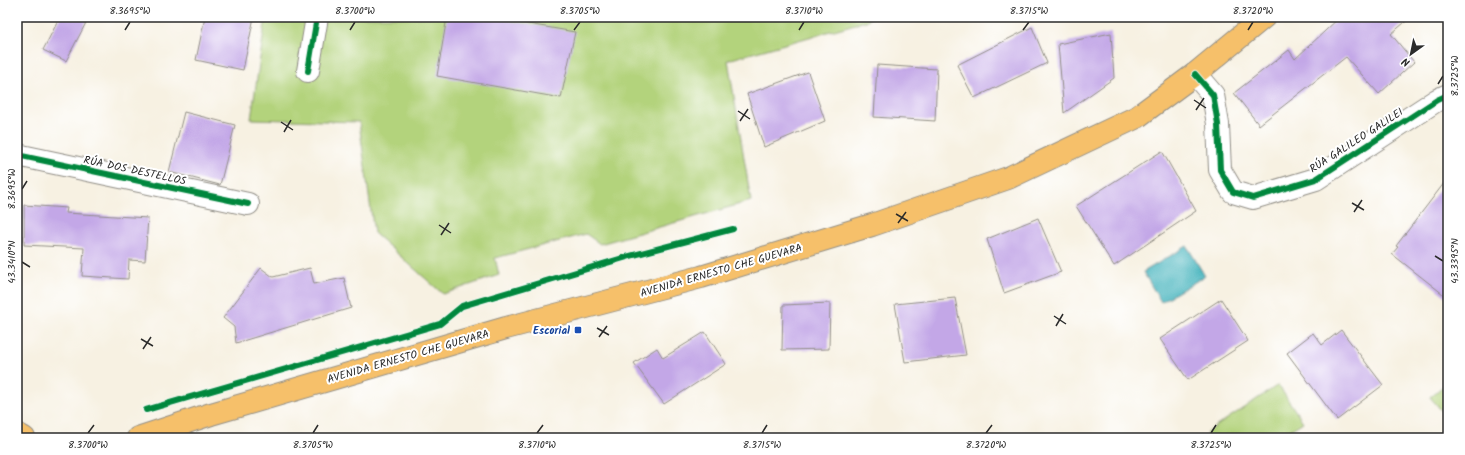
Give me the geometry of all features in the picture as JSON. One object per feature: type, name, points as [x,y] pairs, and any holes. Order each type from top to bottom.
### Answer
[{"type":"main road","name":"AVENIDA ERNESTO CHE GUEVARA","points":[[138,438],[211,414],[506,328],[701,278],[872,224],[1001,181],[1137,117],[1196,74],[1264,17]]},
{"type":"main road","points":[[17,434],[24,438]]},
{"type":"street","points":[[308,71],[317,17]]},
{"type":"street","name":"RÚA GALILEO GALILEI","points":[[1196,74],[1203,107],[1218,124],[1220,170],[1233,192],[1253,198],[1316,179],[1437,100],[1448,95]]},
{"type":"street","name":"RÚA DOS DESTELLOS","points":[[17,155],[248,204]]},
{"type":"green space","points":[[266,17],[873,17],[866,21],[728,60],[751,201],[600,244],[586,234],[495,258],[499,275],[443,294],[374,233],[359,122],[251,119]]},
{"type":"green space","points":[[1448,382],[1448,418],[1430,397]]},
{"type":"green space","points":[[1278,385],[1303,422],[1278,438],[1209,438],[1206,433]]},
{"type":"water","points":[[1187,246],[1205,276],[1161,302],[1143,272]]},
{"type":"building","points":[[60,17],[89,17],[66,61],[43,50]]},
{"type":"building","points":[[205,17],[254,17],[243,70],[196,60]]},
{"type":"building","points":[[447,17],[487,17],[575,32],[561,98],[437,76]]},
{"type":"building","points":[[1340,17],[1411,17],[1391,34],[1414,62],[1379,94],[1346,57],[1259,125],[1234,93],[1289,50],[1295,59]]},
{"type":"building","points":[[1032,27],[1047,63],[974,98],[957,65]]},
{"type":"building","points":[[1111,33],[1114,78],[1064,113],[1058,44]]},
{"type":"building","points":[[877,65],[937,69],[935,121],[874,117]]},
{"type":"building","points":[[808,72],[825,121],[764,147],[747,94]]},
{"type":"building","points":[[184,112],[235,125],[220,185],[169,172]]},
{"type":"building","points":[[1162,151],[1196,211],[1114,266],[1076,206]]},
{"type":"building","points":[[1448,178],[1448,298],[1392,254],[1398,247],[1396,246]]},
{"type":"building","points":[[24,205],[67,208],[66,213],[148,218],[145,261],[129,260],[128,279],[82,276],[84,248],[24,245]]},
{"type":"building","points":[[1038,218],[1061,272],[1004,293],[987,239]]},
{"type":"building","points":[[261,268],[273,277],[310,268],[314,284],[344,278],[351,308],[236,343],[234,327],[223,318]]},
{"type":"building","points":[[955,298],[966,355],[905,362],[895,304]]},
{"type":"building","points":[[1221,299],[1248,341],[1188,380],[1160,339]]},
{"type":"building","points":[[830,303],[829,349],[782,350],[783,305]]},
{"type":"building","points":[[1341,330],[1383,385],[1337,420],[1287,353],[1313,333],[1322,345]]},
{"type":"building","points":[[705,332],[726,364],[664,404],[634,363],[657,348],[663,358]]},
{"type":"cycle path","points":[[308,71],[317,17]]},
{"type":"cycle path","points":[[1195,74],[1213,95],[1218,124],[1220,170],[1233,192],[1253,198],[1316,179],[1437,100],[1448,95]]},
{"type":"cycle path","points":[[17,155],[248,204]]},
{"type":"cycle path","points":[[146,410],[440,324],[462,306],[630,256],[733,229]]},
{"type":"place","name":"Escorial","points":[[578,330]]}]
